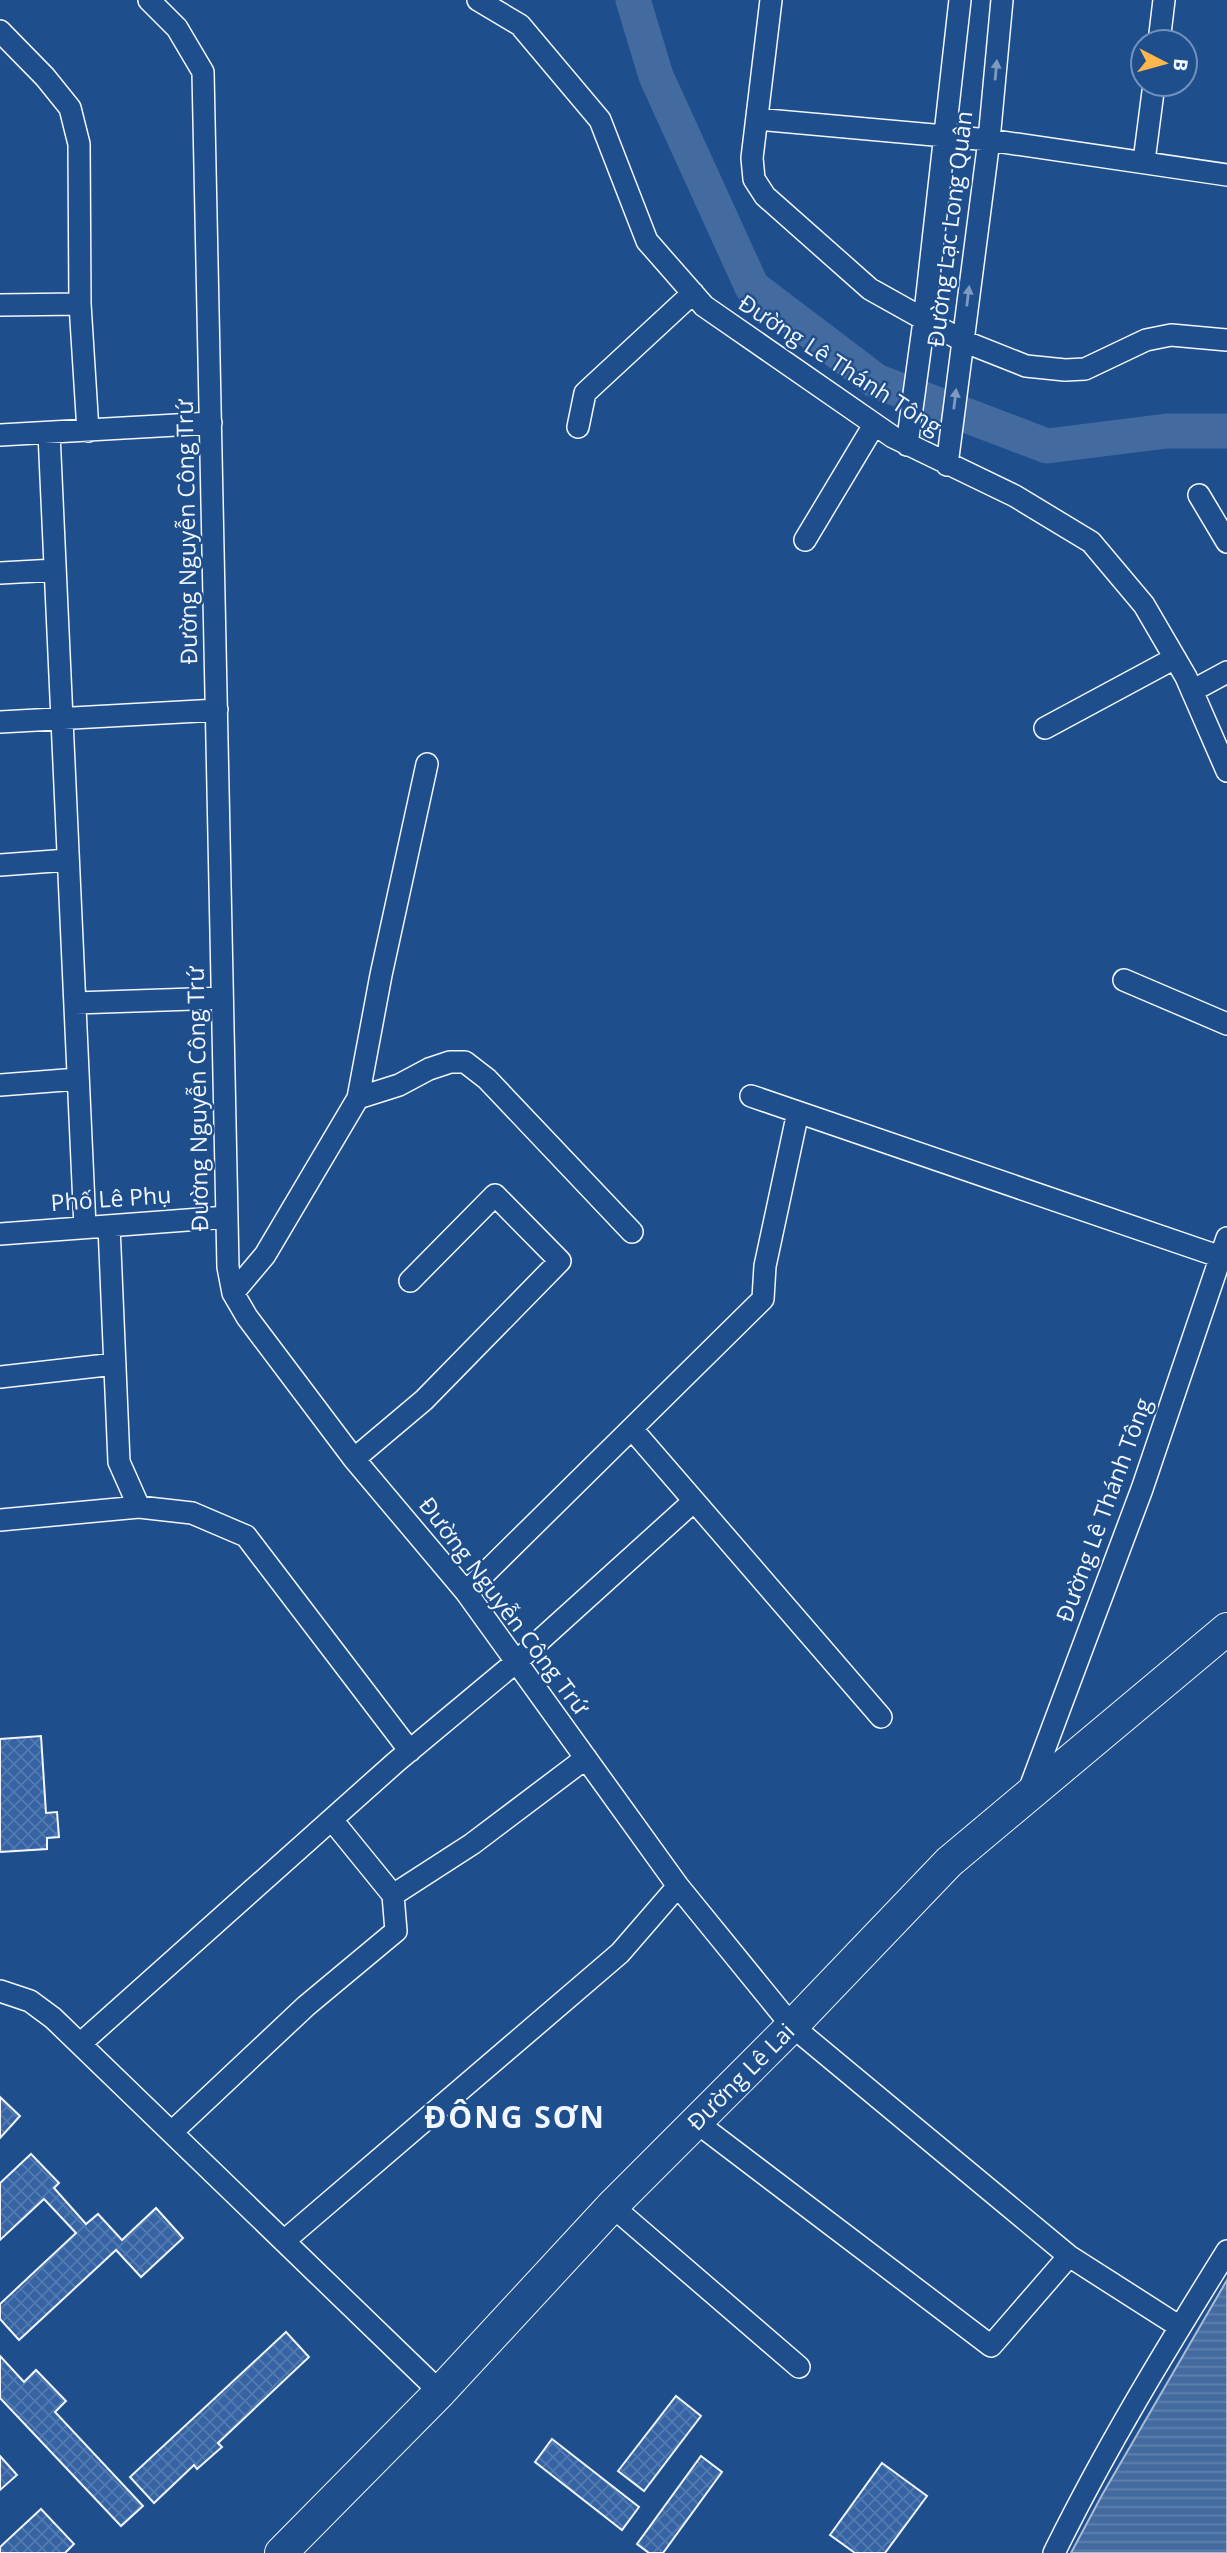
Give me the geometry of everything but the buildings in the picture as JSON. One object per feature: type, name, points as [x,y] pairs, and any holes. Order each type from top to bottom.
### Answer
[{"type":"highway","name":"Đường Lê Lai","points":[[281,2553],[440,2392],[612,2206],[792,2026],[949,1862],[1227,1629]]},
{"type":"street","name":"Đường Nguyễn Công Trứ","points":[[149,0],[177,28],[203,72],[226,1217],[228,1267],[233,1293],[247,1317],[355,1459],[466,1592],[678,1886],[792,2026],[1069,2256],[1180,2327]]},
{"type":"street","name":"Đường Lê Thánh Tông","points":[[478,0],[520,25],[600,120],[648,241],[704,306],[874,425],[907,445],[1015,496],[1091,542],[1144,605],[1192,691],[1227,771]]},
{"type":"street","points":[[771,0],[752,158],[754,179],[765,196],[870,289],[963,341],[1026,366],[1085,369],[1146,340],[1171,335],[1227,340]]},
{"type":"street","name":"Đường Lạc Long Quân","points":[[907,445],[924,321],[960,0]]},
{"type":"street","name":"Đường Lạc Long Quân","points":[[947,465],[989,140],[1002,0]]},
{"type":"street","points":[[1161,28],[1164,0]]},
{"type":"street","points":[[0,31],[45,77],[69,108],[79,144],[80,304],[88,431]]},
{"type":"street","points":[[1144,161],[1152,98]]},
{"type":"street","points":[[757,119],[989,140],[1227,175]]},
{"type":"street","points":[[578,428],[585,393],[692,293]]},
{"type":"street","points":[[0,305],[80,304]]},
{"type":"street","points":[[0,435],[211,423]]},
{"type":"street","points":[[805,540],[874,425]]},
{"type":"street","points":[[49,433],[85,1227]]},
{"type":"street","points":[[1199,495],[1227,542]]},
{"type":"street","points":[[0,573],[55,570]]},
{"type":"street","points":[[1045,728],[1175,658]]},
{"type":"street","points":[[1192,691],[1227,672]]},
{"type":"street","points":[[0,722],[217,710]]},
{"type":"street","points":[[233,1293],[265,1255],[358,1098],[427,764]]},
{"type":"street","points":[[0,865],[68,860]]},
{"type":"street","points":[[1125,980],[1227,1024]]},
{"type":"street","points":[[75,1003],[222,998]]},
{"type":"street","points":[[358,1098],[399,1085],[429,1069],[450,1062],[465,1062],[488,1079],[632,1233]]},
{"type":"street","points":[[0,1086],[78,1079]]},
{"type":"street","points":[[751,1096],[1224,1247]]},
{"type":"street","points":[[466,1592],[763,1299],[765,1266],[798,1112]]},
{"type":"street","points":[[355,1459],[424,1400],[561,1261],[495,1195],[410,1281]]},
{"type":"street","name":"Phố Lê Phụ","points":[[0,1234],[226,1217]]},
{"type":"street","points":[[109,1226],[119,1462],[139,1507]]},
{"type":"street","name":"Đường Lê Thánh Tông","points":[[1026,1798],[1142,1489],[1224,1247]]},
{"type":"street","points":[[0,1377],[115,1364]]},
{"type":"street","points":[[632,1429],[881,1717]]},
{"type":"street","points":[[80,2044],[410,1751],[516,1662],[694,1501]]},
{"type":"street","points":[[0,1520],[139,1507],[192,1513],[246,1536],[410,1751]]},
{"type":"street","points":[[393,1895],[482,1837],[586,1758]]},
{"type":"street","points":[[173,2131],[306,2006],[396,1931],[393,1895],[332,1820]]},
{"type":"street","points":[[284,2241],[620,1953],[678,1886]]},
{"type":"street","points":[[0,1991],[30,2001],[53,2018],[173,2131],[440,2392]]},
{"type":"street","points":[[696,2122],[990,2346],[1069,2256]]},
{"type":"street","points":[[612,2206],[799,2367]]},
{"type":"street","points":[[1054,2553],[1076,2508],[1227,2251]]},
{"type":"water","points":[[1227,2280],[1227,2553],[1071,2553],[1102,2495]]},
{"type":"waterway","points":[[633,0],[656,76],[752,287],[876,381],[1047,446],[1167,431],[1227,431]]},
{"type":"district","name":"ĐÔNG SƠN","points":[[515,2118]]}]
